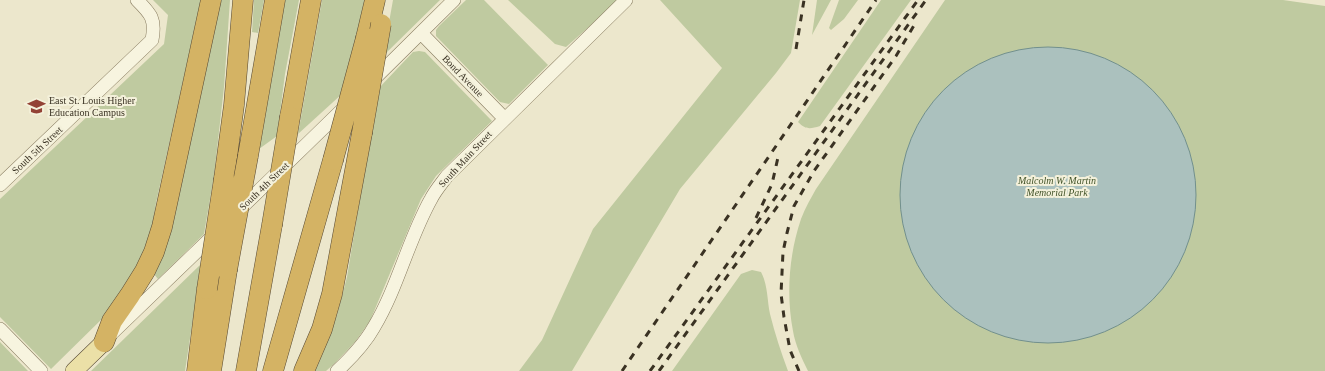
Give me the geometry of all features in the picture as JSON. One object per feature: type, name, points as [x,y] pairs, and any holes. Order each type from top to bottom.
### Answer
[{"type":"highway","points":[[104,342],[112,321],[145,271],[154,252],[162,227],[211,0]]},
{"type":"highway","points":[[197,371],[207,289],[234,105],[243,0]]},
{"type":"highway","points":[[211,371],[227,270],[275,0]]},
{"type":"highway","points":[[246,371],[311,0]]},
{"type":"highway","points":[[274,368],[333,160],[375,0]]},
{"type":"highway","points":[[304,371],[322,329],[332,294],[381,24],[381,0]]},
{"type":"main road","name":"South 4th Street","points":[[74,371],[104,342]]},
{"type":"street","name":"South 5th Street","points":[[0,185],[152,40],[154,29],[150,13],[137,0]]},
{"type":"street","name":"South 4th Street","points":[[104,342],[454,0]]},
{"type":"street","name":"South Main Street","points":[[337,371],[346,364],[374,327],[388,300],[431,198],[447,176],[504,118],[626,0]]},
{"type":"street","name":"Bond Avenue","points":[[421,33],[504,118]]},
{"type":"street","points":[[0,329],[41,371]]},
{"type":"green space","points":[[153,0],[201,0],[156,203],[150,242],[141,267],[107,314],[51,369],[0,317],[0,199],[164,44],[168,15]]},
{"type":"green space","points":[[217,0],[230,0],[224,87],[214,176],[204,234],[158,279],[154,274]]},
{"type":"green space","points":[[254,0],[264,0],[258,33],[252,32]]},
{"type":"green space","points":[[283,0],[299,0],[285,74],[277,136],[259,149]]},
{"type":"green space","points":[[322,0],[365,0],[343,93],[298,134]]},
{"type":"green space","points":[[393,0],[440,0],[383,56]]},
{"type":"green space","points":[[466,0],[484,0],[548,65],[509,104],[500,102],[436,36],[436,30],[439,26]]},
{"type":"green space","points":[[508,0],[617,0],[616,3],[566,47],[555,44]]},
{"type":"green space","points":[[660,0],[800,0],[791,53],[680,189],[572,371],[519,371],[542,340],[593,229],[722,68]]},
{"type":"green space","points":[[817,0],[831,0],[812,35]]},
{"type":"green space","points":[[839,0],[858,0],[844,19],[831,30],[829,28]]},
{"type":"green space","points":[[881,0],[911,0],[820,126],[806,128],[798,122]]},
{"type":"green space","name":"Malcolm W. Martin Memorial Park","points":[[945,0],[1283,0],[1325,6],[1325,371],[808,371],[795,341],[791,317],[789,289],[791,260],[801,219],[816,189]]},
{"type":"green space","points":[[413,52],[425,52],[492,121],[436,176],[421,199],[370,321],[355,342],[335,363],[326,371],[314,371],[326,345],[337,315],[347,277],[378,89]]},
{"type":"green space","points":[[200,265],[185,371],[91,371]]},
{"type":"green space","points":[[752,270],[761,272],[763,277],[772,321],[788,371],[672,371],[741,274]]},
{"type":"green space","points":[[0,342],[28,371],[0,371]]},
{"type":"water","points":[[1033,47],[1063,47],[1091,53],[1118,64],[1142,80],[1163,101],[1179,125],[1190,152],[1196,180],[1196,210],[1190,238],[1179,265],[1163,289],[1142,310],[1118,326],[1091,337],[1063,343],[1033,343],[1005,337],[978,326],[954,310],[933,289],[917,265],[906,238],[900,210],[900,180],[906,152],[917,125],[933,101],[954,80],[978,64],[1005,53]]},
{"type":"railway","points":[[796,49],[804,0]]},
{"type":"railway","points":[[622,371],[876,0]]},
{"type":"railway","points":[[650,371],[918,0]]},
{"type":"railway","points":[[659,371],[926,0]]},
{"type":"railway","points":[[799,371],[790,350],[781,294],[783,252],[794,206],[814,171],[896,56],[916,22]]},
{"type":"railway","points":[[756,218],[772,184],[779,153]]},
{"type":"place","name":"East St. Louis Higher Education Campus","points":[[36,106]]}]
